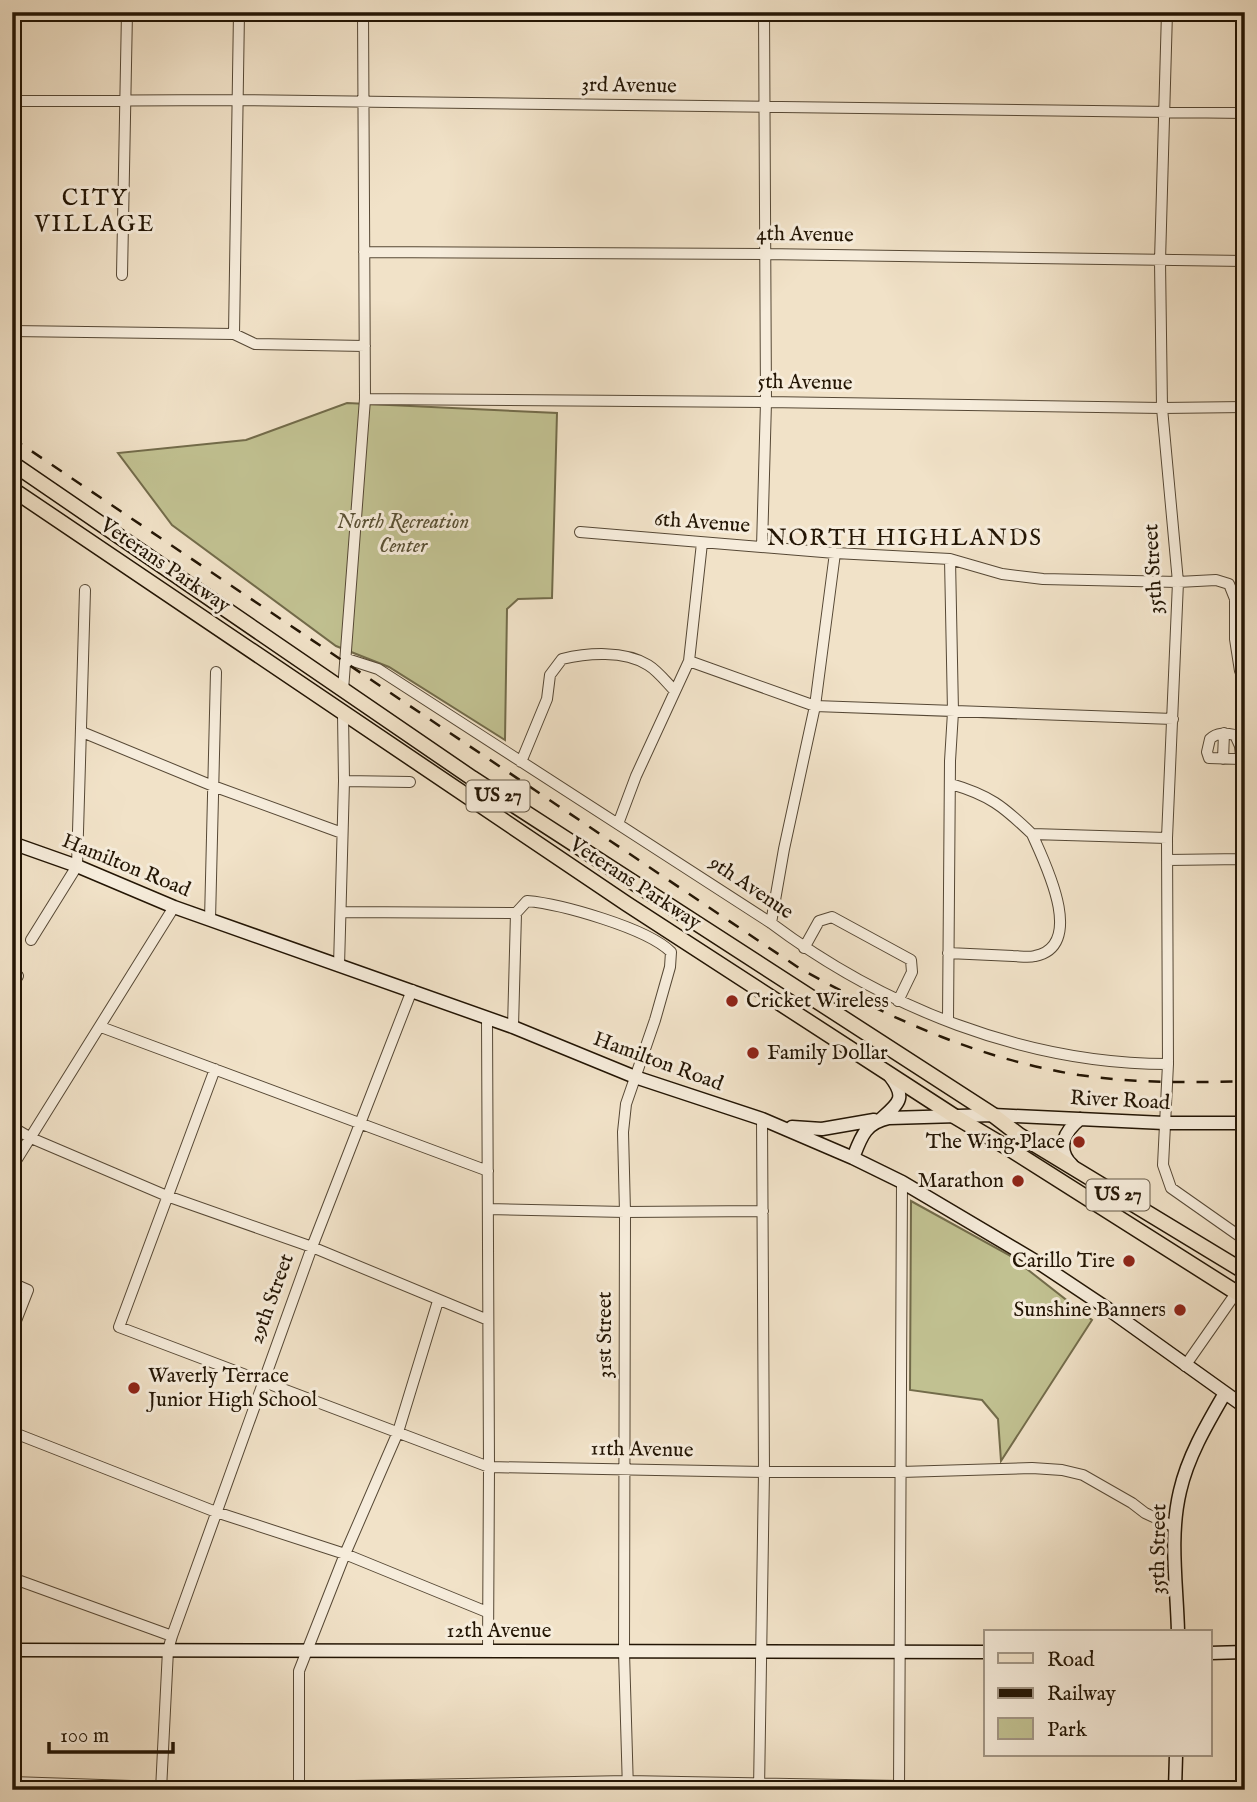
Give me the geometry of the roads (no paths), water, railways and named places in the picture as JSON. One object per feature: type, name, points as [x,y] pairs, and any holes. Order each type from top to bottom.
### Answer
[{"type":"main road","name":"Veterans Parkway","points":[[12,463],[472,778],[993,1115],[1019,1135],[1245,1272]]},
{"type":"main road","name":"Veterans Parkway","points":[[12,489],[616,897],[954,1116],[1240,1295]]},
{"type":"street","points":[[122,275],[127,12]]},
{"type":"street","points":[[234,334],[239,12]]},
{"type":"street","points":[[343,690],[365,398],[363,12]]},
{"type":"street","points":[[762,547],[766,401],[764,12]]},
{"type":"street","name":"35th Street","points":[[1167,12],[1160,261],[1161,408],[1178,582],[1167,838],[1168,1064],[1163,1165],[1171,1188],[1245,1240]]},
{"type":"street","name":"3rd Avenue","points":[[12,101],[239,100],[1245,113]]},
{"type":"street","name":"4th Avenue","points":[[364,252],[1245,261]]},
{"type":"street","points":[[12,331],[234,334],[255,344],[365,346]]},
{"type":"street","name":"5th Avenue","points":[[365,398],[1245,407]]},
{"type":"street","name":"6th Avenue","points":[[580,532],[835,553],[950,559],[1002,574],[1044,579],[1178,582],[1216,580],[1228,584],[1235,599],[1235,639],[1240,671],[1245,673]]},
{"type":"street","points":[[618,824],[636,776],[689,661],[702,543]]},
{"type":"street","points":[[771,923],[815,706],[835,553]]},
{"type":"street","points":[[948,1020],[953,712],[950,559]]},
{"type":"street","points":[[30,940],[77,866],[85,590]]},
{"type":"street","points":[[521,762],[547,699],[550,675],[562,659],[582,654],[625,657],[648,665],[676,691]]},
{"type":"street","name":"9th Avenue","points":[[347,659],[378,669],[771,923],[834,968],[898,1000],[1008,1041],[1058,1053],[1097,1060],[1168,1064]]},
{"type":"street","points":[[689,661],[815,706],[1173,719]]},
{"type":"street","points":[[210,919],[216,672]]},
{"type":"street","points":[[339,966],[342,912],[343,714]]},
{"type":"street","points":[[82,732],[213,786],[342,833]]},
{"type":"street","points":[[1223,758],[1224,733]]},
{"type":"street","points":[[1241,759],[1209,758],[1207,752],[1210,739],[1224,733],[1238,739],[1241,759],[1242,924],[1245,928]]},
{"type":"street","points":[[344,781],[410,782]]},
{"type":"street","points":[[948,953],[1035,956],[1054,946],[1060,928],[1060,909],[1032,834],[1007,810],[978,792],[951,784]]},
{"type":"street","points":[[1032,834],[1167,838]]},
{"type":"street","name":"Hamilton Road","points":[[12,843],[77,866],[174,906],[513,1027],[635,1077],[762,1119],[853,1158],[902,1182],[1042,1265],[1245,1407]]},
{"type":"street","points":[[1167,860],[1243,860]]},
{"type":"street","name":"31st Street","points":[[516,913],[527,901],[544,903],[614,922],[662,943],[671,952],[670,967],[656,1020],[626,1104],[623,1132],[624,1652],[628,1785]]},
{"type":"street","points":[[12,1167],[102,1027],[174,906]]},
{"type":"street","points":[[342,912],[516,913],[513,1027]]},
{"type":"street","points":[[804,948],[819,921],[832,917],[911,960],[912,972],[898,1000]]},
{"type":"street","name":"29th Street","points":[[161,1788],[168,1650],[172,1636],[312,1247],[412,990]]},
{"type":"street","points":[[487,1019],[488,1650]]},
{"type":"street","points":[[102,1027],[488,1171]]},
{"type":"street","points":[[167,1196],[215,1069]]},
{"type":"street","points":[[853,1158],[861,1135],[867,1127],[898,1103],[898,1086],[890,1075]]},
{"type":"street","name":"River Road","points":[[777,1125],[822,1129],[880,1119],[993,1115],[1164,1123],[1245,1123]]},
{"type":"street","points":[[759,1786],[764,1472],[762,1119]]},
{"type":"street","points":[[1076,1169],[1065,1159],[1063,1143],[1071,1126],[1080,1119]]},
{"type":"street","points":[[12,1127],[31,1138],[167,1196],[312,1247],[488,1320]]},
{"type":"street","points":[[12,1782],[161,1788],[628,1785],[900,1788],[902,1182]]},
{"type":"street","name":"11th Avenue","points":[[167,1196],[119,1326],[489,1467],[764,1472],[1032,1468],[1062,1470],[1083,1475],[1145,1513],[1175,1527]]},
{"type":"street","points":[[488,1209],[763,1211]]},
{"type":"street","points":[[12,1283],[28,1290],[12,1331]]},
{"type":"street","points":[[1185,1366],[1240,1295]]},
{"type":"street","points":[[299,1788],[299,1671],[345,1554],[398,1432],[438,1301]]},
{"type":"street","name":"35th Street","points":[[1178,1630],[1175,1527],[1180,1491],[1192,1456],[1225,1393]]},
{"type":"street","points":[[12,1432],[216,1512],[345,1554],[487,1612]]},
{"type":"street","points":[[12,1578],[172,1636]]},
{"type":"street","name":"12th Avenue","points":[[12,1650],[984,1652]]},
{"type":"street","points":[[1212,1653],[1245,1652]]},
{"type":"street","points":[[1175,1790],[1176,1756]]},
{"type":"railway","points":[[12,438],[799,968],[832,986],[934,1034],[1042,1068],[1100,1078],[1141,1081],[1245,1081]]},
{"type":"place","name":"Cricket Wireless","points":[[732,1001]]},
{"type":"place","name":"Family Dollar","points":[[753,1053]]},
{"type":"place","name":"The Wing Place","points":[[1079,1142]]},
{"type":"place","name":"Marathon","points":[[1018,1181]]},
{"type":"place","name":"Carillo Tire","points":[[1129,1261]]},
{"type":"place","name":"Sunshine Banners","points":[[1180,1310]]},
{"type":"place","name":"Waverly Terrace Junior High School","points":[[134,1388]]},
{"type":"district","name":"CITY VILLAGE","points":[[95,211]]},
{"type":"district","name":"NORTH HIGHLANDS","points":[[905,538]]},
{"type":"park label","name":"North Recreation Center","points":[[403,534]]}]
